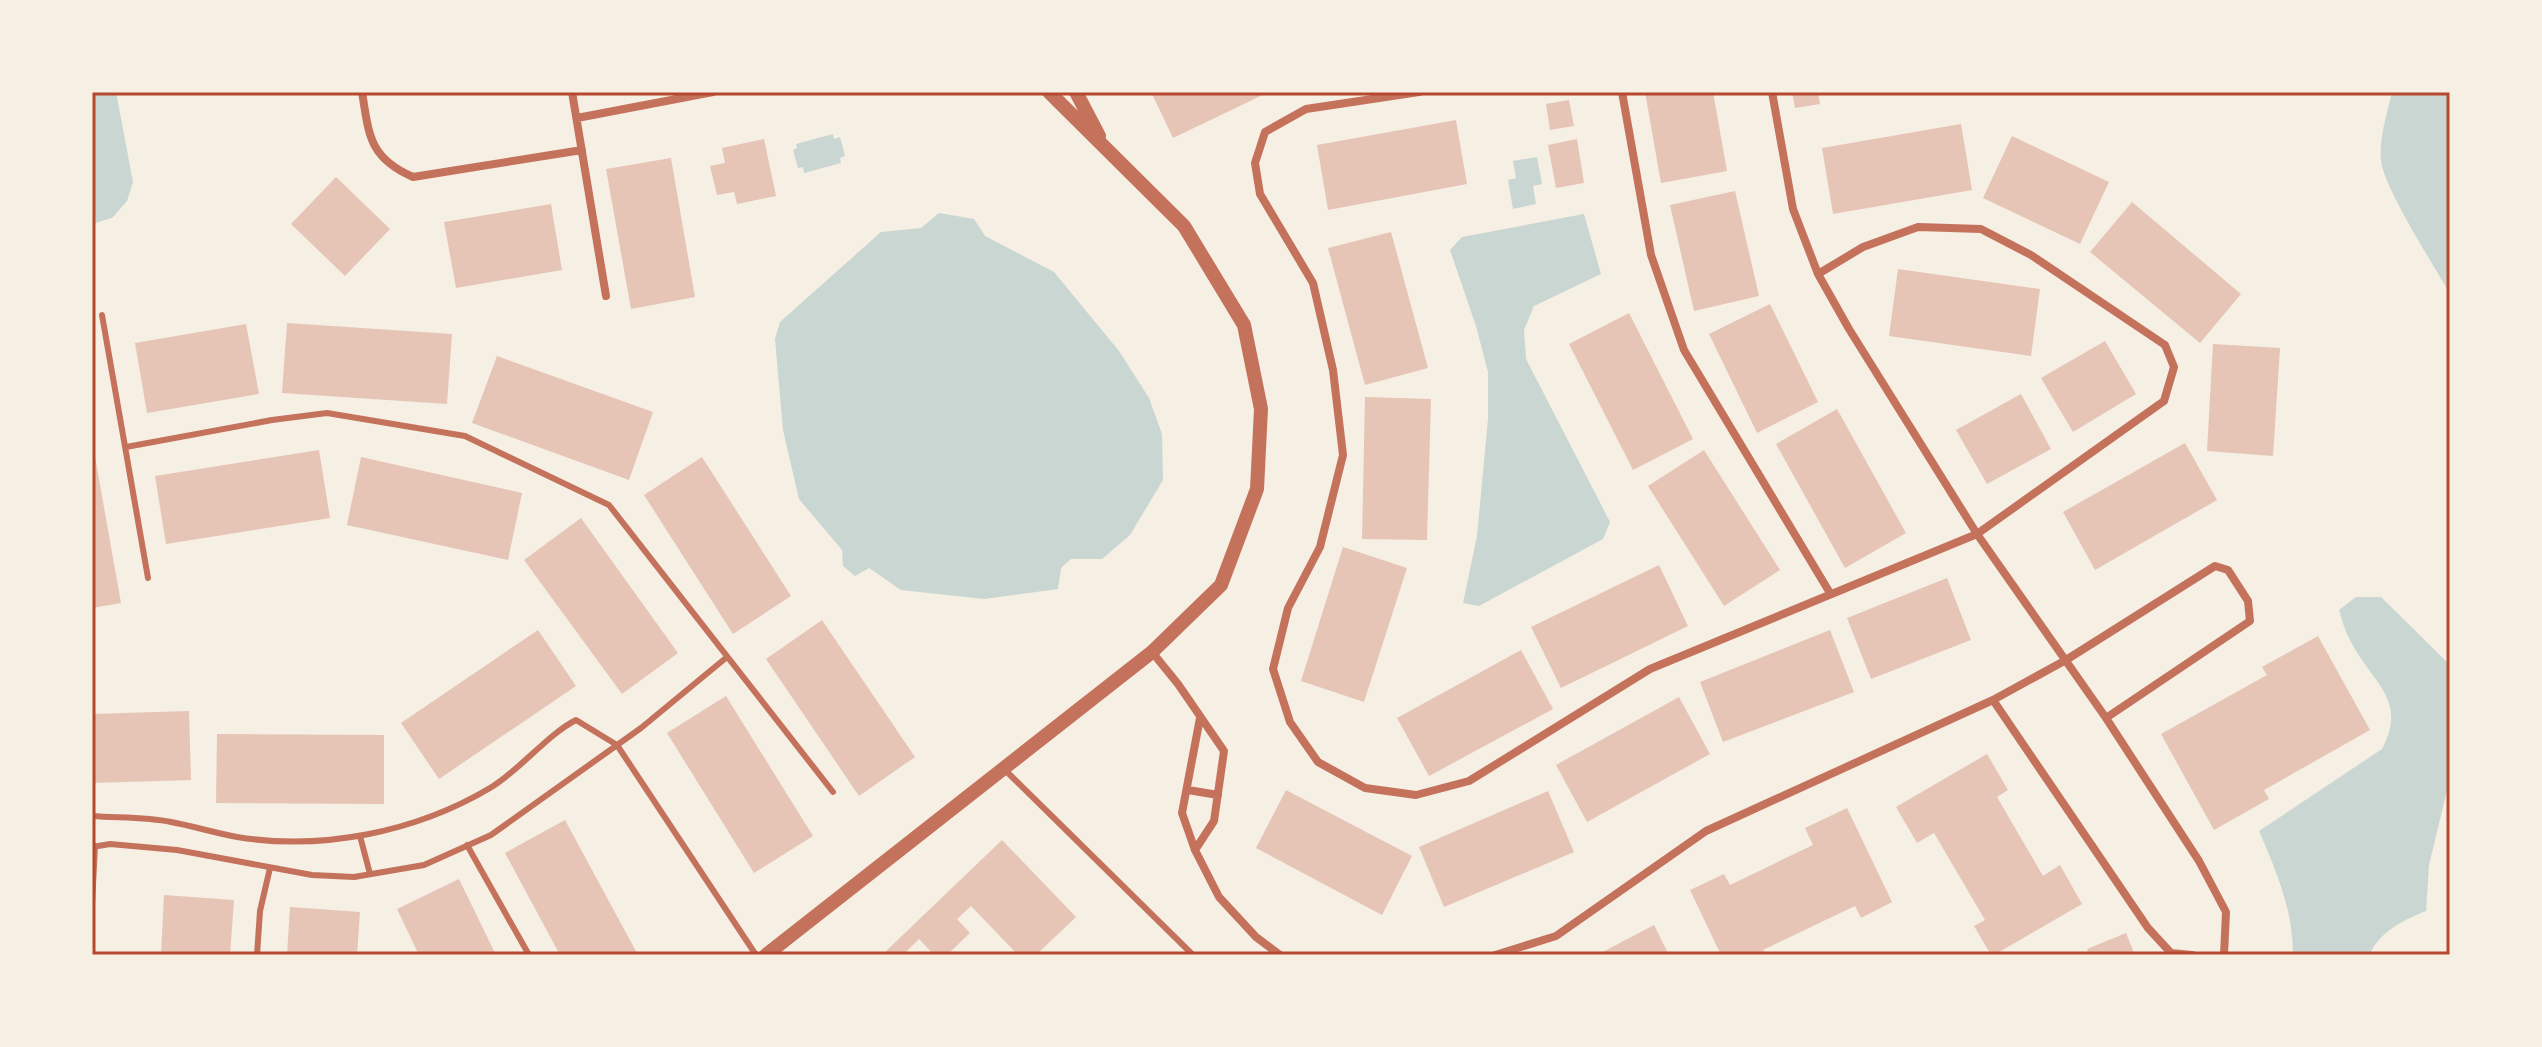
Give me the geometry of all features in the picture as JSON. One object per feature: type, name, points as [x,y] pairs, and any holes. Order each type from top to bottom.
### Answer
[{"type":"street","points":[[362,92],[370,139],[391,167],[413,177],[582,150]]},
{"type":"street","points":[[572,92],[606,296]]},
{"type":"street","points":[[577,118],[713,92]]},
{"type":"street","points":[[766,955],[1152,652],[1221,585],[1257,489],[1261,409],[1244,325],[1184,226],[1049,92]]},
{"type":"street","points":[[1076,92],[1106,150]]},
{"type":"street","points":[[1419,92],[1306,109],[1265,132],[1255,163],[1260,194],[1313,283],[1333,370],[1343,455],[1320,547],[1288,608],[1273,669],[1290,722],[1318,762],[1365,788],[1416,795],[1469,781],[1650,669],[1977,534],[2164,401],[2174,367],[2165,345],[2031,255],[1981,229],[1918,227],[1863,247],[1818,274]]},
{"type":"street","points":[[1622,92],[1651,255],[1684,350],[1830,593]]},
{"type":"street","points":[[1772,92],[1793,209],[1818,274],[1977,534],[2106,718],[2199,861],[2226,912],[2224,955]]},
{"type":"street","points":[[1502,954],[1556,936],[1706,831],[1993,700],[2066,660],[2215,566],[2228,570],[2248,601],[2250,621],[2106,718]]},
{"type":"street","points":[[1152,652],[1224,751],[1214,821],[1195,850]]},
{"type":"street","points":[[1993,700],[2148,928],[2171,953],[2192,955]]},
{"type":"street","points":[[1200,718],[1182,813],[1195,850],[1219,897],[1256,937],[1280,955]]},
{"type":"street","points":[[1188,790],[1218,795]]},
{"type":"lane","points":[[102,315],[148,578]]},
{"type":"lane","points":[[126,447],[327,413],[465,436],[609,505],[833,792]]},
{"type":"lane","points":[[92,904],[94,847],[110,844],[177,850],[312,875],[354,877],[424,865],[491,835],[617,745],[727,657]]},
{"type":"lane","points":[[92,816],[168,821],[236,837],[272,841],[360,836],[393,829],[444,811],[491,787],[576,720],[617,745],[756,955]]},
{"type":"lane","points":[[1004,769],[1193,955]]},
{"type":"lane","points":[[360,836],[370,874]]},
{"type":"lane","points":[[467,845],[529,955]]},
{"type":"lane","points":[[257,955],[260,911],[270,868]]},
{"type":"shaded area","points":[[92,92],[116,92],[133,182],[127,201],[112,218],[92,224]]},
{"type":"shaded area","points":[[2392,92],[2450,92],[2450,294],[2400,207],[2384,172],[2381,143]]},
{"type":"shaded area","points":[[833,134],[834,139],[840,137],[845,156],[840,158],[841,163],[804,173],[803,167],[798,168],[793,150],[797,148],[796,144]]},
{"type":"shaded area","points":[[1537,157],[1542,184],[1533,186],[1536,204],[1513,209],[1508,180],[1516,178],[1513,161]]},
{"type":"shaded area","points":[[939,213],[974,219],[985,236],[1054,272],[1119,351],[1149,398],[1162,434],[1163,480],[1130,535],[1102,559],[1071,559],[1061,568],[1058,589],[984,599],[901,590],[869,568],[855,576],[843,566],[842,550],[799,499],[783,430],[775,339],[780,322],[881,232],[921,228]]},
{"type":"shaded area","points":[[1584,214],[1601,274],[1534,306],[1524,330],[1526,359],[1610,522],[1603,539],[1479,606],[1463,603],[1477,536],[1488,419],[1488,372],[1450,250],[1462,237]]},
{"type":"shaded area","points":[[2356,597],[2381,597],[2450,665],[2450,778],[2429,865],[2426,911],[2385,934],[2370,955],[2293,955],[2287,907],[2259,831],[2382,749],[2389,732],[2389,703],[2350,640],[2339,610]]},
{"type":"building","points":[[1151,92],[1269,92],[1173,138]]},
{"type":"building","points":[[1645,92],[1713,92],[1727,171],[1661,183]]},
{"type":"building","points":[[1792,92],[1818,92],[1820,104],[1795,108]]},
{"type":"building","points":[[1569,100],[1574,126],[1550,130],[1546,104]]},
{"type":"building","points":[[1456,120],[1467,184],[1328,210],[1317,145]]},
{"type":"building","points":[[1961,124],[1972,190],[1833,214],[1822,148]]},
{"type":"building","points":[[2012,136],[2109,182],[2080,244],[1983,198]]},
{"type":"building","points":[[764,139],[776,196],[737,204],[734,192],[717,195],[710,166],[725,163],[722,148]]},
{"type":"building","points":[[1577,139],[1584,183],[1556,188],[1548,145]]},
{"type":"building","points":[[671,158],[695,297],[631,309],[606,169]]},
{"type":"building","points":[[336,177],[390,229],[345,276],[291,224]]},
{"type":"building","points":[[1735,191],[1759,296],[1694,311],[1670,205]]},
{"type":"building","points":[[2132,202],[2241,294],[2200,343],[2090,252]]},
{"type":"building","points":[[551,204],[562,270],[456,288],[444,222]]},
{"type":"building","points":[[1391,232],[1428,368],[1365,385],[1328,248]]},
{"type":"building","points":[[1898,269],[2040,289],[2031,356],[1889,336]]},
{"type":"building","points":[[1770,304],[1818,402],[1757,433],[1709,334]]},
{"type":"building","points":[[1629,313],[1693,439],[1633,470],[1569,344]]},
{"type":"building","points":[[287,323],[452,334],[447,404],[282,393]]},
{"type":"building","points":[[246,324],[259,394],[147,413],[135,343]]},
{"type":"building","points":[[2105,341],[2136,394],[2073,432],[2041,378]]},
{"type":"building","points":[[2213,344],[2280,348],[2273,456],[2207,451]]},
{"type":"building","points":[[497,356],[653,412],[629,480],[472,423]]},
{"type":"building","points":[[2021,394],[2051,449],[1987,484],[1956,430]]},
{"type":"building","points":[[1365,397],[1431,399],[1427,540],[1362,539]]},
{"type":"building","points":[[1837,409],[1906,533],[1845,568],[1776,444]]},
{"type":"building","points":[[2185,443],[2217,500],[2095,570],[2063,512]]},
{"type":"building","points":[[319,450],[330,518],[166,544],[155,476]]},
{"type":"building","points":[[1704,450],[1780,570],[1724,606],[1648,486]]},
{"type":"building","points":[[92,452],[121,603],[92,608]]},
{"type":"building","points":[[361,457],[522,493],[508,560],[347,525]]},
{"type":"building","points":[[702,457],[791,596],[733,634],[644,495]]},
{"type":"building","points":[[581,518],[678,653],[622,694],[524,560]]},
{"type":"building","points":[[1343,547],[1407,568],[1364,702],[1301,681]]},
{"type":"building","points":[[1659,565],[1688,626],[1561,688],[1531,627]]},
{"type":"building","points":[[1947,578],[1971,640],[1871,679],[1847,618]]},
{"type":"building","points":[[822,620],[915,757],[859,796],[766,659]]},
{"type":"building","points":[[538,630],[576,686],[439,779],[401,723]]},
{"type":"building","points":[[1830,630],[1854,692],[1723,742],[1700,682]]},
{"type":"building","points":[[2318,636],[2370,730],[2264,790],[2269,799],[2214,830],[2161,734],[2267,675],[2262,667]]},
{"type":"building","points":[[1521,650],[1553,709],[1429,776],[1397,718]]},
{"type":"building","points":[[726,696],[813,836],[754,873],[667,733]]},
{"type":"building","points":[[1679,697],[1710,754],[1587,822],[1556,765]]},
{"type":"building","points":[[189,711],[191,780],[92,783],[92,714]]},
{"type":"building","points":[[217,734],[384,735],[384,804],[216,803]]},
{"type":"building","points":[[1987,754],[2008,790],[1997,797],[2043,876],[2060,865],[2082,904],[1994,955],[1991,955],[1974,926],[1985,920],[1934,833],[1917,843],[1896,807]]},
{"type":"building","points":[[1286,790],[1412,856],[1382,915],[1256,848]]},
{"type":"building","points":[[1548,791],[1574,852],[1444,907],[1419,847]]},
{"type":"building","points":[[1847,808],[1892,902],[1861,918],[1855,906],[1763,950],[1766,955],[1721,955],[1690,890],[1724,874],[1730,885],[1813,845],[1805,828]]},
{"type":"building","points":[[565,820],[638,955],[560,955],[505,853]]},
{"type":"building","points":[[1002,840],[1076,917],[1036,955],[1018,955],[971,906],[957,919],[970,933],[947,955],[934,955],[919,939],[903,955],[882,955]]},
{"type":"building","points":[[459,879],[496,955],[419,955],[397,909]]},
{"type":"building","points":[[164,895],[234,900],[230,955],[161,955]]},
{"type":"building","points":[[290,907],[360,912],[357,955],[287,955]]},
{"type":"building","points":[[1654,925],[1669,955],[1597,955]]},
{"type":"building","points":[[2126,933],[2135,955],[2089,955],[2087,949]]}]
